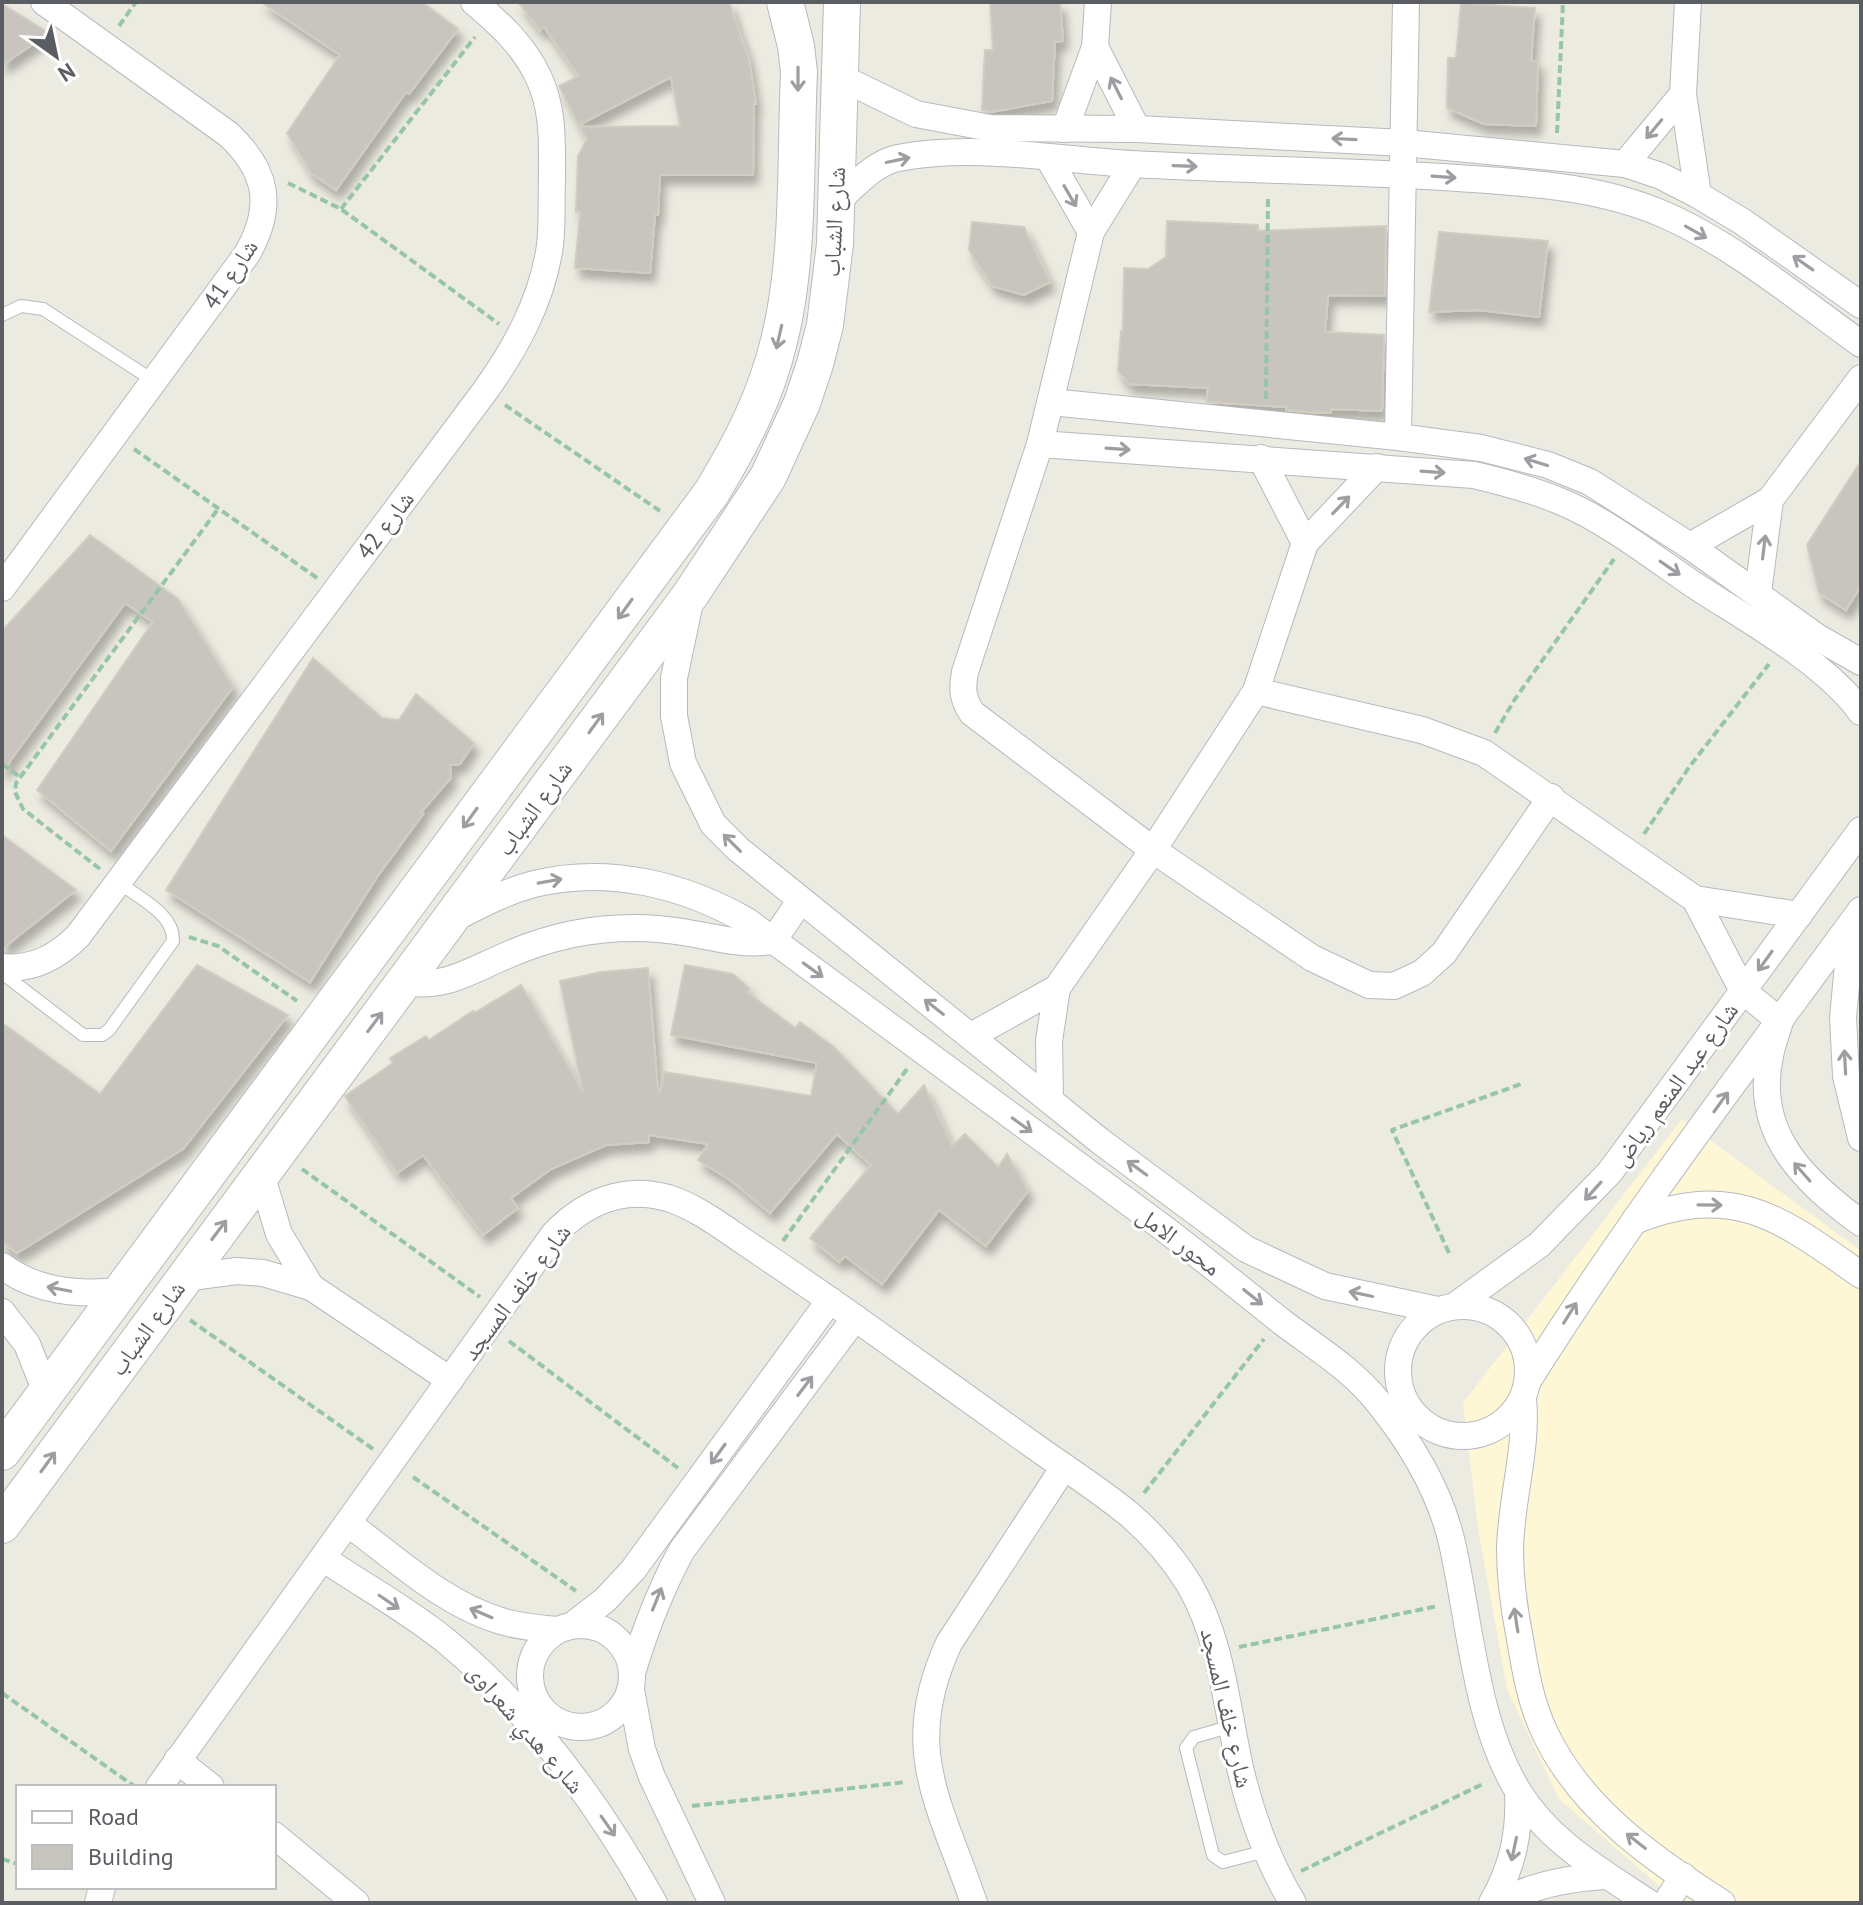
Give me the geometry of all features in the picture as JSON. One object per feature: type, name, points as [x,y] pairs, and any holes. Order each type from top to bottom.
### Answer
[{"type":"street","name":"شارع 41","points":[[2,588],[247,254],[258,235],[264,212],[263,190],[257,168],[244,149],[228,134],[44,2]]},
{"type":"street","points":[[1065,129],[1095,47],[1098,2]]},
{"type":"street","points":[[1398,437],[1406,2]]},
{"type":"street","points":[[1688,2],[1683,94],[1698,195]]},
{"type":"street","points":[[786,6],[842,5]]},
{"type":"street","name":"شارع الشباب","points":[[5,1515],[452,919],[691,594],[768,477],[802,403],[815,364],[829,298],[835,244],[842,5]]},
{"type":"street","name":"شارع الشباب","points":[[2,1452],[712,492],[747,431],[768,380],[779,340],[791,257],[799,72],[786,6]]},
{"type":"street","name":"شارع 42","points":[[2,970],[31,966],[65,949],[485,391],[519,338],[538,295],[550,249],[553,130],[548,104],[527,55],[510,34],[482,9]]},
{"type":"street","points":[[1095,47],[1137,129]]},
{"type":"street","points":[[840,77],[916,114],[1049,159],[1403,174],[1557,185],[1609,196],[1665,215],[1721,246],[1861,344]]},
{"type":"street","points":[[1625,164],[1683,94]]},
{"type":"street","points":[[835,203],[882,164],[897,158],[940,154],[989,141],[1065,129],[1137,129],[1404,143],[1556,156],[1625,164],[1661,176],[1743,222],[1861,305]]},
{"type":"street","points":[[1049,159],[1091,232]]},
{"type":"street","points":[[1133,164],[1091,232],[1040,444],[965,672],[962,688],[964,702],[972,713],[1153,850],[1312,958],[1369,985],[1394,986],[1422,973],[1444,953],[1551,797]]},
{"type":"street","points":[[1690,546],[1770,500],[1861,378]]},
{"type":"street","points":[[1051,402],[1398,437],[1481,448],[1548,465],[1590,482],[1758,593],[1861,712]]},
{"type":"street","points":[[1040,444],[1474,475],[1523,487],[1565,503],[1801,646],[1861,662]]},
{"type":"street","points":[[1474,475],[1481,448]]},
{"type":"street","points":[[1261,458],[1305,543]]},
{"type":"street","points":[[971,1036],[1057,988],[1153,850],[1256,691],[1305,543],[1377,467]]},
{"type":"street","points":[[1758,593],[1770,500]]},
{"type":"street","points":[[655,568],[691,594]]},
{"type":"street","name":"محور الامل","points":[[691,594],[674,678],[674,716],[683,763],[713,824],[738,849],[1100,1141],[1246,1249],[1325,1286],[1447,1308]]},
{"type":"street","points":[[1256,691],[1422,730],[1484,753],[1695,899],[1743,991],[1780,1021],[1769,1058],[1768,1097],[1778,1135],[1797,1169],[1825,1196],[1861,1223]]},
{"type":"street","name":"شارع عبد المنعم رياض","points":[[1447,1308],[1539,1245],[1588,1198],[1628,1150],[1861,830]]},
{"type":"street","name":"محور الامل","points":[[452,919],[533,885],[564,879],[628,879],[659,884],[719,905],[773,941],[1216,1267],[1346,1370],[1375,1397],[1421,1464],[1451,1539],[1486,1710],[1513,1781],[1564,1845],[1649,1903]]},
{"type":"street","points":[[1695,899],[1799,915]]},
{"type":"street","points":[[367,957],[404,982],[418,985],[445,983],[537,943],[609,929],[645,928],[745,943],[773,941],[800,901]]},
{"type":"street","points":[[1857,916],[1843,1017],[1846,1076],[1861,1138]]},
{"type":"street","name":"شارع عبد المنعم رياض","points":[[1526,1388],[1580,1299],[1634,1221],[1857,916]]},
{"type":"street","points":[[1050,1099],[1049,1041],[1057,988]]},
{"type":"street","points":[[269,1163],[279,1234],[311,1287]]},
{"type":"street","name":"شارع خلف المسجد","points":[[160,1785],[544,1246],[585,1207],[605,1198],[647,1194],[669,1198],[688,1207],[770,1259],[1064,1467],[1151,1535],[1188,1583],[1203,1610],[1218,1652],[1250,1807],[1266,1851],[1287,1892]]},
{"type":"street","points":[[1634,1221],[1663,1210],[1691,1205],[1719,1204],[1747,1209],[1774,1218],[1799,1232],[1861,1275]]},
{"type":"street","points":[[2,1266],[16,1276],[57,1290],[78,1293],[120,1291]]},
{"type":"street","points":[[183,1278],[237,1271],[263,1273],[311,1287],[450,1380]]},
{"type":"street","points":[[830,1300],[633,1570],[605,1600],[543,1641],[533,1655],[530,1680],[538,1704],[547,1715],[574,1727],[588,1727],[602,1723],[624,1704],[661,1591],[682,1550],[855,1318]]},
{"type":"street","points":[[1421,1464],[1416,1416],[1400,1392],[1397,1372],[1399,1353],[1414,1327],[1447,1308],[1485,1309],[1511,1324],[1522,1341],[1528,1359],[1523,1443],[1515,1489],[1510,1553],[1515,1616],[1532,1696],[1544,1731],[1582,1793],[1608,1819],[1722,1903]]},
{"type":"street","points":[[2,1312],[27,1344],[46,1392]]},
{"type":"street","points":[[1375,1397],[1416,1416],[1440,1432],[1460,1436],[1479,1435],[1497,1427],[1512,1414],[1526,1388]]},
{"type":"street","points":[[974,1903],[931,1779],[925,1729],[928,1699],[936,1670],[949,1643],[1064,1467]]},
{"type":"street","points":[[349,1524],[452,1599],[476,1612],[502,1622],[565,1627],[588,1624],[614,1635],[630,1659],[642,1749],[666,1809],[712,1903]]},
{"type":"street","name":"شارع هدي شعراوى","points":[[324,1559],[443,1639],[508,1699],[580,1786],[620,1843],[654,1903]]},
{"type":"street","points":[[508,1699],[538,1704]]},
{"type":"street","points":[[574,1727],[580,1786]]},
{"type":"street","points":[[177,1760],[208,1785]]},
{"type":"street","points":[[1492,1903],[1511,1863],[1517,1839],[1513,1781]]},
{"type":"street","points":[[276,1837],[356,1903]]},
{"type":"street","points":[[1499,1903],[1545,1884],[1606,1876]]},
{"type":"street","points":[[1666,1903],[1683,1876]]},
{"type":"lane","points":[[2,315],[21,306],[43,309],[154,381]]},
{"type":"lane","points":[[2,970],[83,1035],[102,1035],[109,1030],[173,941],[174,933],[165,918],[118,882]]},
{"type":"lane","points":[[1232,1726],[1194,1737],[1186,1748],[1209,1840],[1215,1858],[1223,1862],[1266,1851]]},
{"type":"path","points":[[1556,156],[1563,2]]},
{"type":"path","points":[[341,209],[482,9]]},
{"type":"path","points":[[257,168],[341,209],[519,338]]},
{"type":"path","points":[[1266,426],[1268,169]]},
{"type":"path","points":[[485,391],[685,528]]},
{"type":"path","points":[[115,436],[335,591]]},
{"type":"path","points":[[118,882],[23,809],[15,792],[20,777],[218,509]]},
{"type":"path","points":[[1484,753],[1515,699],[1627,540]]},
{"type":"path","points":[[1632,853],[1690,766],[1801,646]]},
{"type":"path","points":[[2,764],[20,777]]},
{"type":"path","points":[[174,933],[218,946],[322,1018]]},
{"type":"path","points":[[770,1259],[921,1050]]},
{"type":"path","points":[[1449,1253],[1392,1130],[1524,1083]]},
{"type":"path","points":[[269,1163],[493,1318],[697,1482]]},
{"type":"path","points":[[1128,1514],[1280,1320]]},
{"type":"path","points":[[1218,1652],[1463,1601]]},
{"type":"path","points":[[2,1693],[133,1785]]},
{"type":"path","points":[[666,1809],[931,1779]]},
{"type":"path","points":[[1287,1892],[1513,1781]]},
{"type":"shaded area","points":[[1682,1119],[1861,1251],[1861,1903],[1679,1903],[1559,1799],[1507,1689],[1478,1528],[1463,1403]]},
{"type":"building","points":[[261,2],[422,2],[458,29],[409,94],[406,92],[336,190],[311,173],[287,133],[340,55]]},
{"type":"building","points":[[518,2],[729,2],[749,60],[756,104],[753,175],[660,175],[650,273],[575,268],[580,212],[576,212],[578,156],[587,139],[580,127],[680,126],[671,77],[579,125],[559,86],[579,76],[544,27],[540,30]]},
{"type":"building","points":[[990,2],[1060,2],[1063,41],[1055,42],[1052,101],[991,112],[982,110],[985,50],[993,50]]},
{"type":"building","points":[[1461,3],[1535,8],[1531,61],[1538,61],[1536,126],[1484,124],[1447,108],[1448,58],[1456,58]]},
{"type":"building","points":[[2,4],[49,33],[2,65]]},
{"type":"building","points":[[1167,221],[1258,225],[1258,231],[1386,226],[1385,296],[1328,295],[1325,332],[1384,335],[1382,411],[1331,409],[1331,413],[1307,412],[1286,410],[1286,407],[1207,402],[1208,388],[1129,384],[1118,371],[1123,331],[1124,268],[1148,269],[1166,257]]},
{"type":"building","points":[[972,222],[1024,227],[1050,282],[1024,295],[992,286],[969,250]]},
{"type":"building","points":[[1439,232],[1548,241],[1539,317],[1479,310],[1429,312]]},
{"type":"building","points":[[1861,461],[1861,586],[1846,610],[1819,593],[1807,545]]},
{"type":"building","points":[[90,535],[178,599],[233,687],[111,851],[37,790],[153,622],[125,603],[2,772],[2,631]]},
{"type":"building","points":[[313,658],[382,718],[399,720],[416,694],[474,743],[460,764],[450,765],[451,778],[421,812],[423,814],[377,877],[310,982],[166,890]]},
{"type":"building","points":[[2,835],[76,890],[2,949]]},
{"type":"building","points":[[197,965],[288,1015],[183,1149],[17,1253],[2,1242],[2,1023],[100,1094]]},
{"type":"building","points":[[685,965],[733,974],[750,989],[747,992],[795,1028],[800,1022],[834,1047],[898,1114],[924,1085],[952,1146],[965,1134],[998,1167],[1007,1154],[1028,1191],[986,1246],[939,1210],[882,1284],[845,1256],[839,1262],[810,1238],[871,1165],[837,1134],[770,1213],[733,1182],[698,1160],[708,1144],[649,1135],[649,1142],[606,1145],[551,1169],[511,1198],[518,1208],[483,1235],[423,1155],[397,1173],[345,1096],[393,1063],[390,1058],[426,1036],[429,1040],[521,985],[583,1092],[560,981],[601,972],[648,968],[658,1092],[664,1072],[811,1096],[817,1063],[671,1035]]}]
